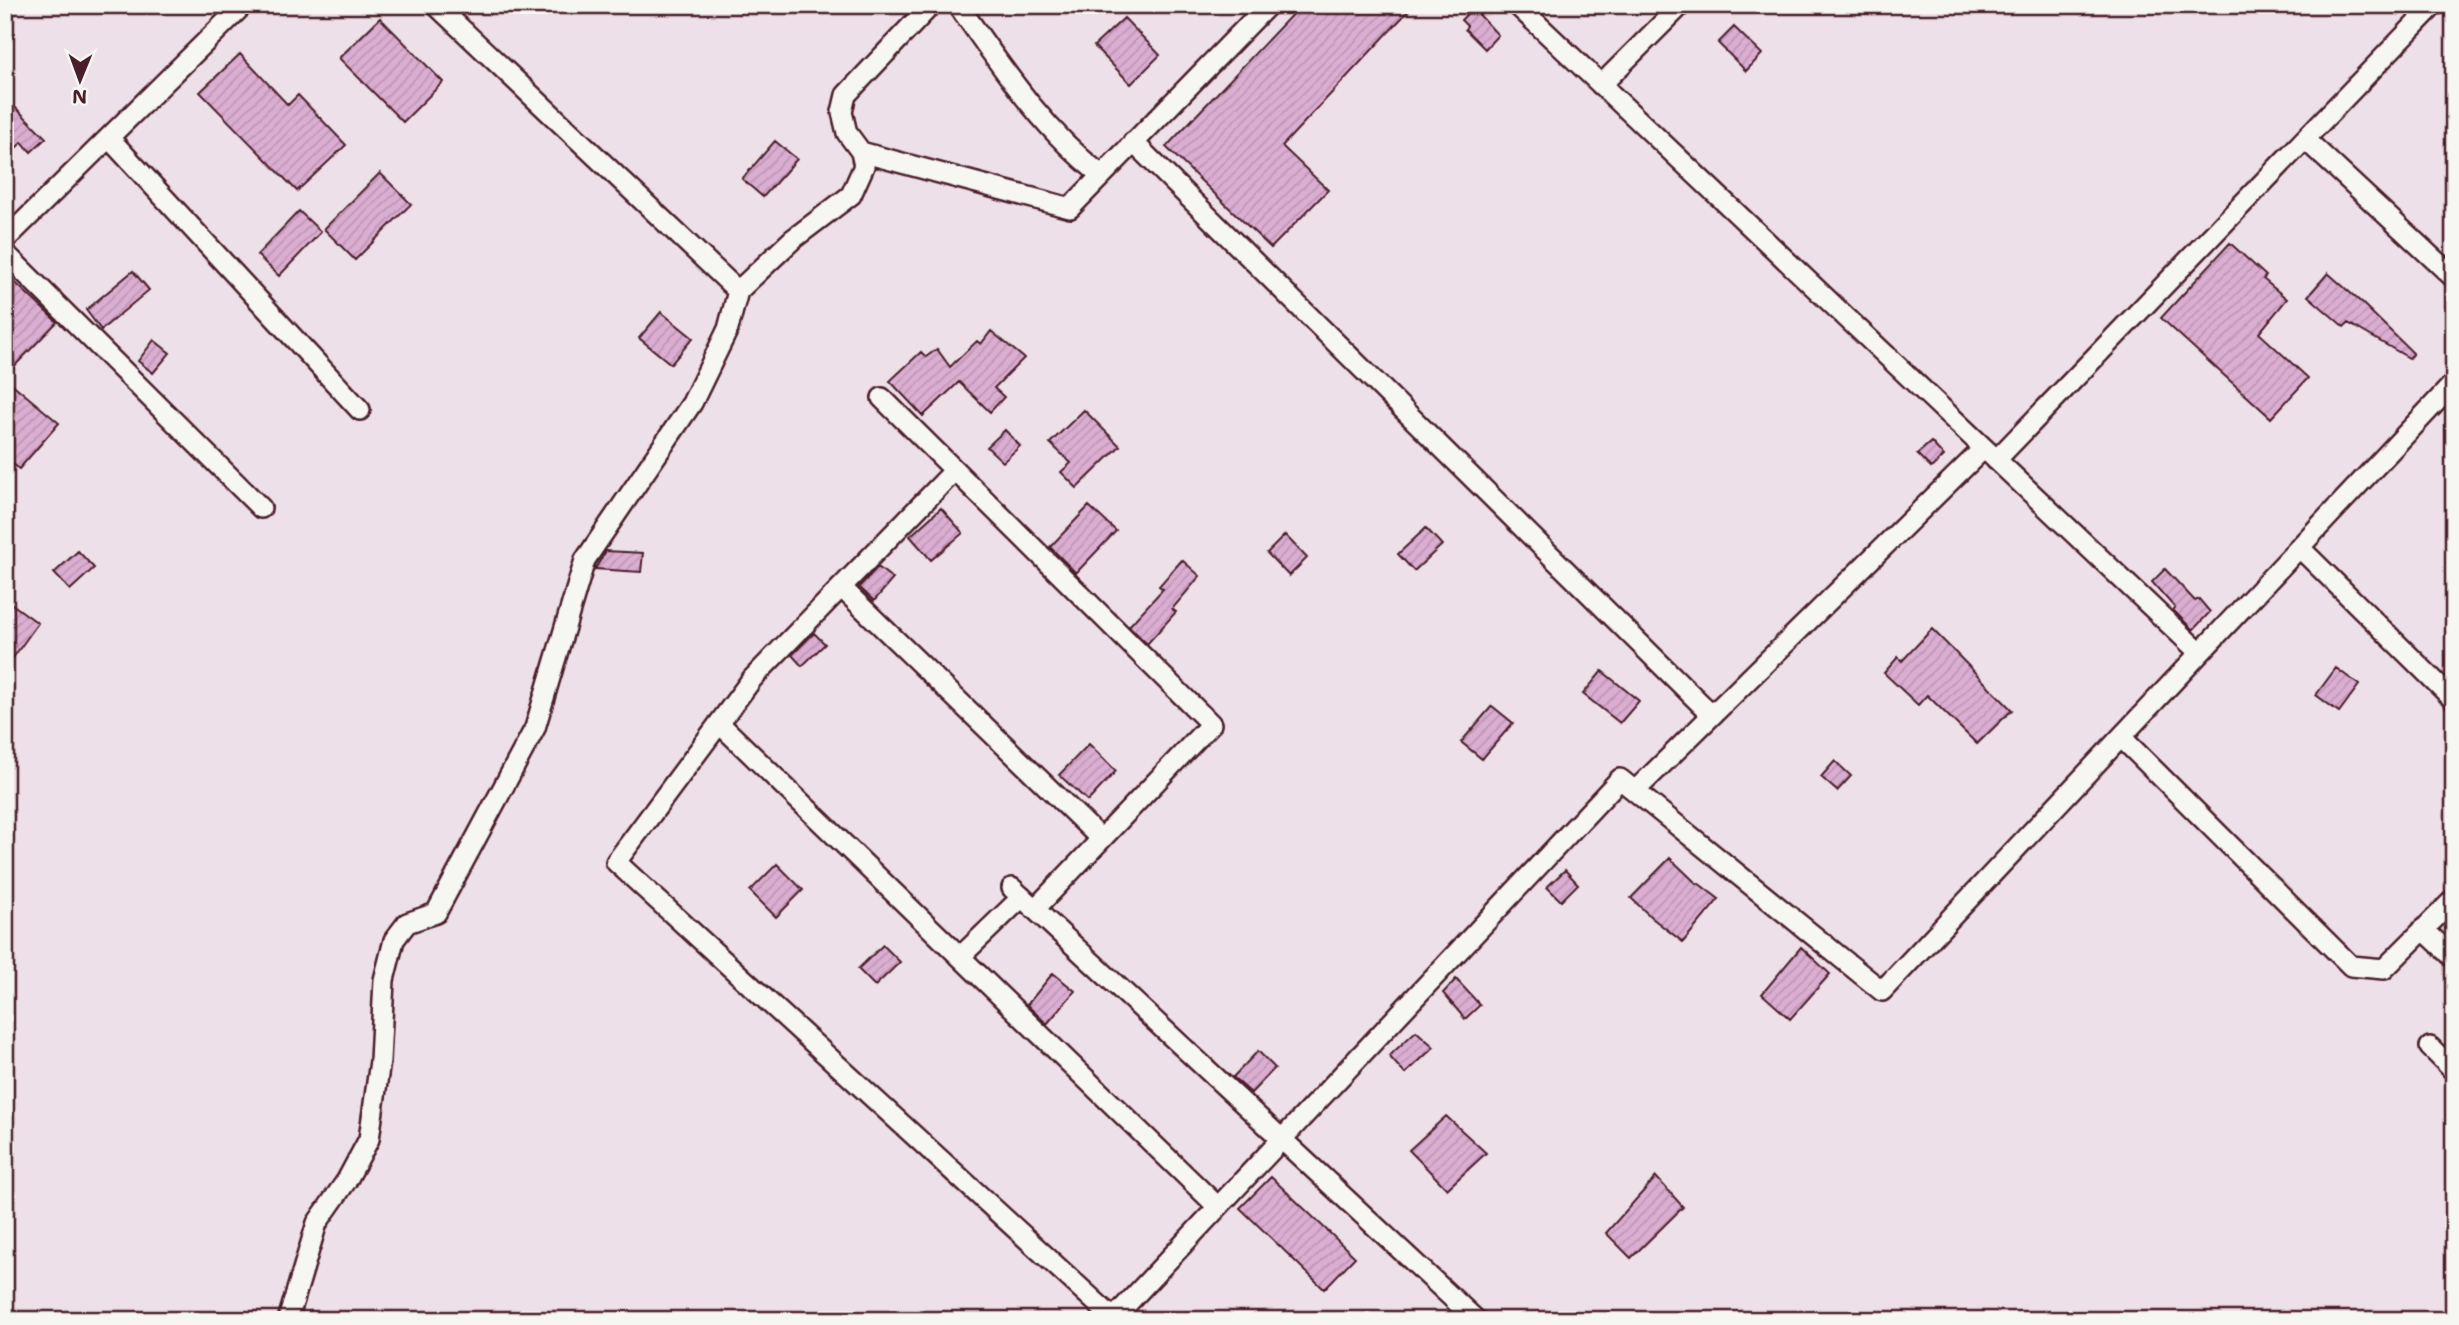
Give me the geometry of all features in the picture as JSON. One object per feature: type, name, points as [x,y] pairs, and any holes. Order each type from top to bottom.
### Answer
[{"type":"street","points":[[9,229],[108,138],[243,5]]},
{"type":"street","points":[[436,5],[738,291]]},
{"type":"street","points":[[288,1320],[317,1223],[347,1180],[369,1139],[380,1061],[384,980],[394,940],[407,923],[436,913],[535,728],[585,561],[692,402],[728,330],[738,291],[793,239],[851,195],[864,166],[862,152],[847,133],[842,112],[846,96],[932,5]]},
{"type":"street","points":[[958,5],[1019,93],[1073,153],[1101,175]]},
{"type":"street","points":[[862,152],[1070,208],[1268,5]]},
{"type":"street","points":[[1517,5],[2200,653]]},
{"type":"street","points":[[1601,85],[1681,5]]},
{"type":"street","points":[[1634,791],[1990,454],[2305,139],[2434,5]]},
{"type":"street","points":[[108,138],[360,410]]},
{"type":"street","points":[[2305,139],[2454,278]]},
{"type":"street","points":[[1133,142],[1712,715]]},
{"type":"street","points":[[5,253],[261,508]]},
{"type":"street","points":[[955,470],[752,679],[615,862],[1113,1319],[1620,779],[1882,992],[2454,383]]},
{"type":"street","points":[[882,398],[1211,724],[1101,839],[1023,898],[960,957]]},
{"type":"street","points":[[2299,547],[2454,700]]},
{"type":"street","points":[[841,587],[1101,839]]},
{"type":"street","points":[[719,723],[1217,1207]]},
{"type":"street","points":[[2121,737],[2351,966],[2384,969],[2454,899]]},
{"type":"street","points":[[1023,898],[1476,1320]]},
{"type":"street","points":[[2423,929],[2454,958]]},
{"type":"street","points":[[2430,1047],[2454,1071]]},
{"type":"building","points":[[1301,5],[1414,5],[1282,146],[1328,190],[1271,248],[1166,147]]},
{"type":"building","points":[[1473,8],[1498,35],[1485,49],[1465,29],[1467,26],[1461,20]]},
{"type":"building","points":[[380,18],[443,82],[403,122],[339,58]]},
{"type":"building","points":[[1124,18],[1160,55],[1131,84],[1094,46]]},
{"type":"building","points":[[1734,27],[1762,54],[1746,71],[1718,43]]},
{"type":"building","points":[[240,54],[288,105],[298,95],[346,145],[297,191],[200,92]]},
{"type":"building","points":[[14,106],[46,138],[31,152],[22,142],[5,159],[5,115]]},
{"type":"building","points":[[775,141],[797,159],[763,197],[742,179]]},
{"type":"building","points":[[380,173],[411,204],[355,260],[324,229]]},
{"type":"building","points":[[299,211],[321,232],[279,276],[257,255]]},
{"type":"building","points":[[2230,243],[2266,276],[2263,279],[2287,299],[2259,333],[2308,378],[2271,418],[2161,318]]},
{"type":"building","points":[[133,271],[149,290],[101,330],[86,310]]},
{"type":"building","points":[[5,273],[57,322],[5,376]]},
{"type":"building","points":[[2328,273],[2413,353],[2409,358],[2348,323],[2344,327],[2308,296]]},
{"type":"building","points":[[661,312],[693,338],[671,364],[639,338]]},
{"type":"building","points":[[991,331],[1024,358],[994,388],[1004,397],[990,412],[959,382],[923,416],[890,381],[921,352],[926,357],[937,349],[950,367],[977,341],[981,344]]},
{"type":"building","points":[[154,340],[170,353],[153,373],[138,361]]},
{"type":"building","points":[[5,378],[59,423],[19,469],[5,457]]},
{"type":"building","points":[[1084,410],[1120,446],[1077,488],[1061,472],[1071,463],[1050,443]]},
{"type":"building","points":[[1005,430],[1020,446],[1003,462],[987,447]]},
{"type":"building","points":[[1931,442],[1944,456],[1931,468],[1917,454]]},
{"type":"building","points":[[1089,506],[1116,531],[1076,573],[1050,547]]},
{"type":"building","points":[[941,508],[963,533],[931,560],[910,536]]},
{"type":"building","points":[[1426,528],[1442,545],[1414,571],[1398,554]]},
{"type":"building","points":[[1285,535],[1307,558],[1289,576],[1267,553]]},
{"type":"building","points":[[78,551],[94,568],[70,590],[54,573]]},
{"type":"building","points":[[606,551],[643,553],[641,572],[595,569]]},
{"type":"building","points":[[1182,560],[1200,576],[1172,609],[1176,612],[1147,644],[1129,626],[1163,589],[1159,586]]},
{"type":"building","points":[[878,567],[893,579],[874,601],[859,587]]},
{"type":"building","points":[[2165,569],[2195,601],[2199,599],[2210,612],[2193,630],[2173,610],[2175,608],[2152,582]]},
{"type":"building","points":[[5,599],[38,623],[5,669]]},
{"type":"building","points":[[1932,629],[2012,710],[1977,744],[1927,695],[1918,705],[1884,673],[1898,657],[1902,661]]},
{"type":"building","points":[[814,633],[825,644],[802,666],[792,655]]},
{"type":"building","points":[[2336,668],[2359,685],[2339,712],[2316,695]]},
{"type":"building","points":[[1602,671],[1639,701],[1620,723],[1583,694]]},
{"type":"building","points":[[1492,706],[1513,723],[1482,759],[1461,742]]},
{"type":"building","points":[[1089,744],[1116,771],[1088,801],[1059,775]]},
{"type":"building","points":[[1835,761],[1851,776],[1837,791],[1821,777]]},
{"type":"building","points":[[1670,858],[1697,884],[1719,899],[1683,942],[1631,898]]},
{"type":"building","points":[[777,864],[803,890],[776,917],[750,891]]},
{"type":"building","points":[[1565,870],[1578,884],[1561,901],[1547,887]]},
{"type":"building","points":[[883,945],[900,962],[875,986],[858,969]]},
{"type":"building","points":[[1801,947],[1830,974],[1790,1019],[1762,994]]},
{"type":"building","points":[[1053,973],[1075,991],[1047,1024],[1027,1005]]},
{"type":"building","points":[[1456,979],[1480,1005],[1465,1019],[1443,993]]},
{"type":"building","points":[[1416,1031],[1434,1047],[1405,1074],[1389,1056]]},
{"type":"building","points":[[1258,1051],[1275,1068],[1251,1093],[1233,1077]]},
{"type":"building","points":[[1446,1116],[1486,1153],[1447,1189],[1409,1150]]},
{"type":"building","points":[[1271,1177],[1355,1257],[1324,1289],[1240,1208]]},
{"type":"building","points":[[1656,1177],[1683,1207],[1631,1258],[1606,1233]]}]
